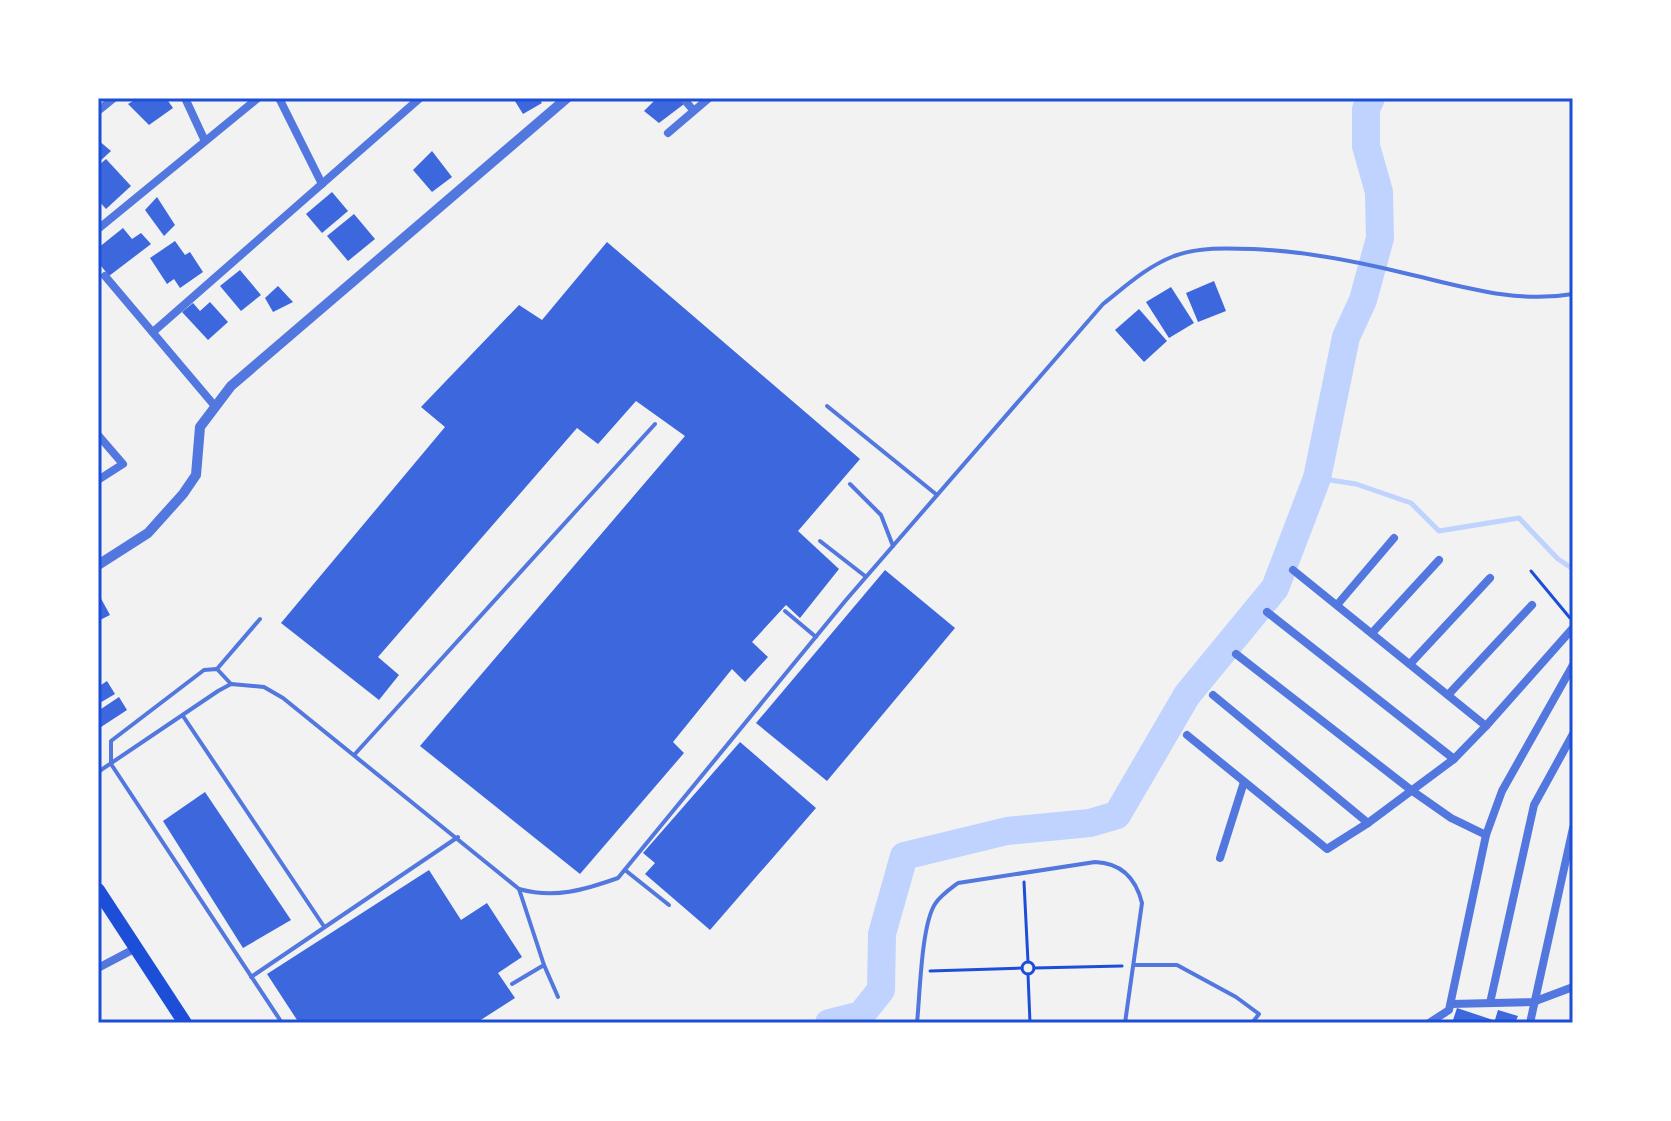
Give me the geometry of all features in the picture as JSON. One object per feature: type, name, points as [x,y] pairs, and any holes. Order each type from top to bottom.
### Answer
[{"type":"main road","points":[[98,890],[185,1023]]},
{"type":"street","points":[[98,111],[114,98]]},
{"type":"street","points":[[185,98],[204,139]]},
{"type":"street","points":[[98,229],[204,139],[258,98]]},
{"type":"street","points":[[279,98],[322,184]]},
{"type":"street","points":[[153,332],[420,98]]},
{"type":"street","points":[[98,565],[148,533],[183,494],[196,475],[200,427],[231,386],[567,98]]},
{"type":"street","points":[[683,98],[693,110]]},
{"type":"street","points":[[668,133],[709,98]]},
{"type":"street","points":[[105,276],[214,405]]},
{"type":"street","points":[[98,435],[123,464],[98,480]]},
{"type":"street","points":[[1337,605],[1394,538]]},
{"type":"street","points":[[1372,633],[1439,560]]},
{"type":"street","points":[[1293,570],[1486,726]]},
{"type":"street","points":[[1410,664],[1490,578]]},
{"type":"street","points":[[1448,695],[1532,605]]},
{"type":"street","points":[[1267,612],[1454,759]]},
{"type":"street","points":[[1187,735],[1327,849],[1368,823],[1454,759],[1573,628]]},
{"type":"street","points":[[1236,654],[1411,790],[1451,818],[1486,835]]},
{"type":"street","points":[[1429,1023],[1449,1010],[1451,1004],[1486,835],[1502,791],[1573,665]]},
{"type":"street","points":[[1213,695],[1368,823]]},
{"type":"street","points":[[1490,1003],[1534,805],[1573,734]]},
{"type":"street","points":[[1220,858],[1244,782]]},
{"type":"street","points":[[1530,1023],[1573,828]]},
{"type":"street","points":[[98,968],[136,948]]},
{"type":"street","points":[[1451,1004],[1533,1002],[1573,987]]},
{"type":"lane","points":[[98,772],[231,684],[264,687],[283,698],[355,754],[519,889],[539,894],[577,892],[618,878],[866,577],[1103,304],[1148,268],[1177,255],[1214,248],[1269,250],[1354,261],[1492,295],[1548,298],[1573,294]]},
{"type":"lane","points":[[827,406],[937,496]]},
{"type":"lane","points":[[355,754],[655,424]]},
{"type":"lane","points":[[850,484],[881,515],[893,546]]},
{"type":"lane","points":[[820,541],[866,577]]},
{"type":"lane","points":[[785,611],[816,637]]},
{"type":"lane","points":[[260,619],[217,669],[204,670],[111,741],[111,764],[282,1023]]},
{"type":"lane","points":[[217,669],[231,684]]},
{"type":"lane","points":[[183,716],[323,925]]},
{"type":"lane","points":[[251,977],[323,925],[458,837]]},
{"type":"lane","points":[[917,1023],[929,922],[937,901],[958,883],[1108,862],[1123,870],[1138,885],[1142,903],[1125,1023]]},
{"type":"lane","points":[[625,870],[669,905]]},
{"type":"lane","points":[[519,889],[558,997]]},
{"type":"lane","points":[[512,984],[544,965]]},
{"type":"lane","points":[[1134,965],[1177,965],[1236,997],[1259,1014],[1252,1023]]},
{"type":"path","points":[[1531,571],[1573,622]]},
{"type":"path","points":[[1024,873],[1028,962],[1034,968]]},
{"type":"path","points":[[1022,968],[1028,962]]},
{"type":"path","points":[[1028,974],[1034,968],[1134,965]]},
{"type":"path","points":[[922,971],[1022,968],[1028,974],[1030,1023]]},
{"type":"building","points":[[138,98],[166,98],[173,108],[149,125],[128,104]]},
{"type":"building","points":[[513,98],[539,98],[542,103],[523,114]]},
{"type":"building","points":[[657,98],[686,98],[688,101],[659,123],[644,111]]},
{"type":"building","points":[[98,140],[111,151],[98,163]]},
{"type":"building","points":[[432,151],[452,177],[432,192],[413,170]]},
{"type":"building","points":[[106,159],[131,186],[106,209],[98,200],[98,166]]},
{"type":"building","points":[[332,192],[348,211],[322,233],[306,214]]},
{"type":"building","points":[[157,197],[175,225],[164,236],[145,210]]},
{"type":"building","points":[[354,214],[375,239],[348,261],[327,236]]},
{"type":"building","points":[[123,228],[132,239],[141,233],[151,244],[109,276],[98,262],[98,248]]},
{"type":"building","points":[[175,241],[185,255],[190,252],[203,272],[180,288],[174,279],[167,284],[150,258]]},
{"type":"building","points":[[607,242],[860,459],[798,531],[839,569],[800,618],[786,605],[752,642],[768,657],[745,682],[732,669],[673,742],[684,753],[580,874],[420,746],[685,436],[636,401],[598,444],[577,428],[378,657],[399,675],[379,700],[281,623],[445,427],[421,407],[519,305],[542,320]]},
{"type":"building","points":[[240,270],[261,295],[241,311],[220,286]]},
{"type":"building","points":[[1214,281],[1226,311],[1198,322],[1186,293]]},
{"type":"building","points":[[278,286],[293,302],[273,312],[265,298]]},
{"type":"building","points":[[1171,287],[1194,323],[1169,338],[1146,302]]},
{"type":"building","points":[[210,302],[228,322],[208,340],[182,312],[193,303],[200,311]]},
{"type":"building","points":[[1139,309],[1167,341],[1144,362],[1115,330]]},
{"type":"building","points":[[885,570],[955,628],[827,781],[756,723]]},
{"type":"building","points":[[98,593],[110,615],[98,621]]},
{"type":"building","points":[[107,681],[115,694],[98,704],[98,687]]},
{"type":"building","points":[[119,697],[127,710],[98,729],[98,711]]},
{"type":"building","points":[[740,742],[816,808],[710,930],[645,874],[655,863],[643,853]]},
{"type":"building","points":[[205,792],[291,920],[243,948],[163,821]]},
{"type":"building","points":[[429,870],[461,920],[487,903],[522,957],[498,973],[515,998],[476,1023],[379,1023],[377,1020],[372,1023],[299,1023],[267,974]]},
{"type":"building","points":[[1457,1008],[1493,1020],[1492,1023],[1452,1023]]},
{"type":"building","points":[[1498,1010],[1518,1016],[1515,1023],[1494,1023]]},
{"type":"waterway","points":[[829,1023],[861,1015],[881,990],[882,934],[904,856],[1007,831],[1090,823],[1117,815],[1187,695],[1275,588],[1317,478],[1346,337],[1363,300],[1380,238],[1379,192],[1366,146],[1366,109],[1371,98]]},
{"type":"waterway","points":[[1317,478],[1356,484],[1411,503],[1439,531],[1519,518],[1558,559],[1573,569]]}]
